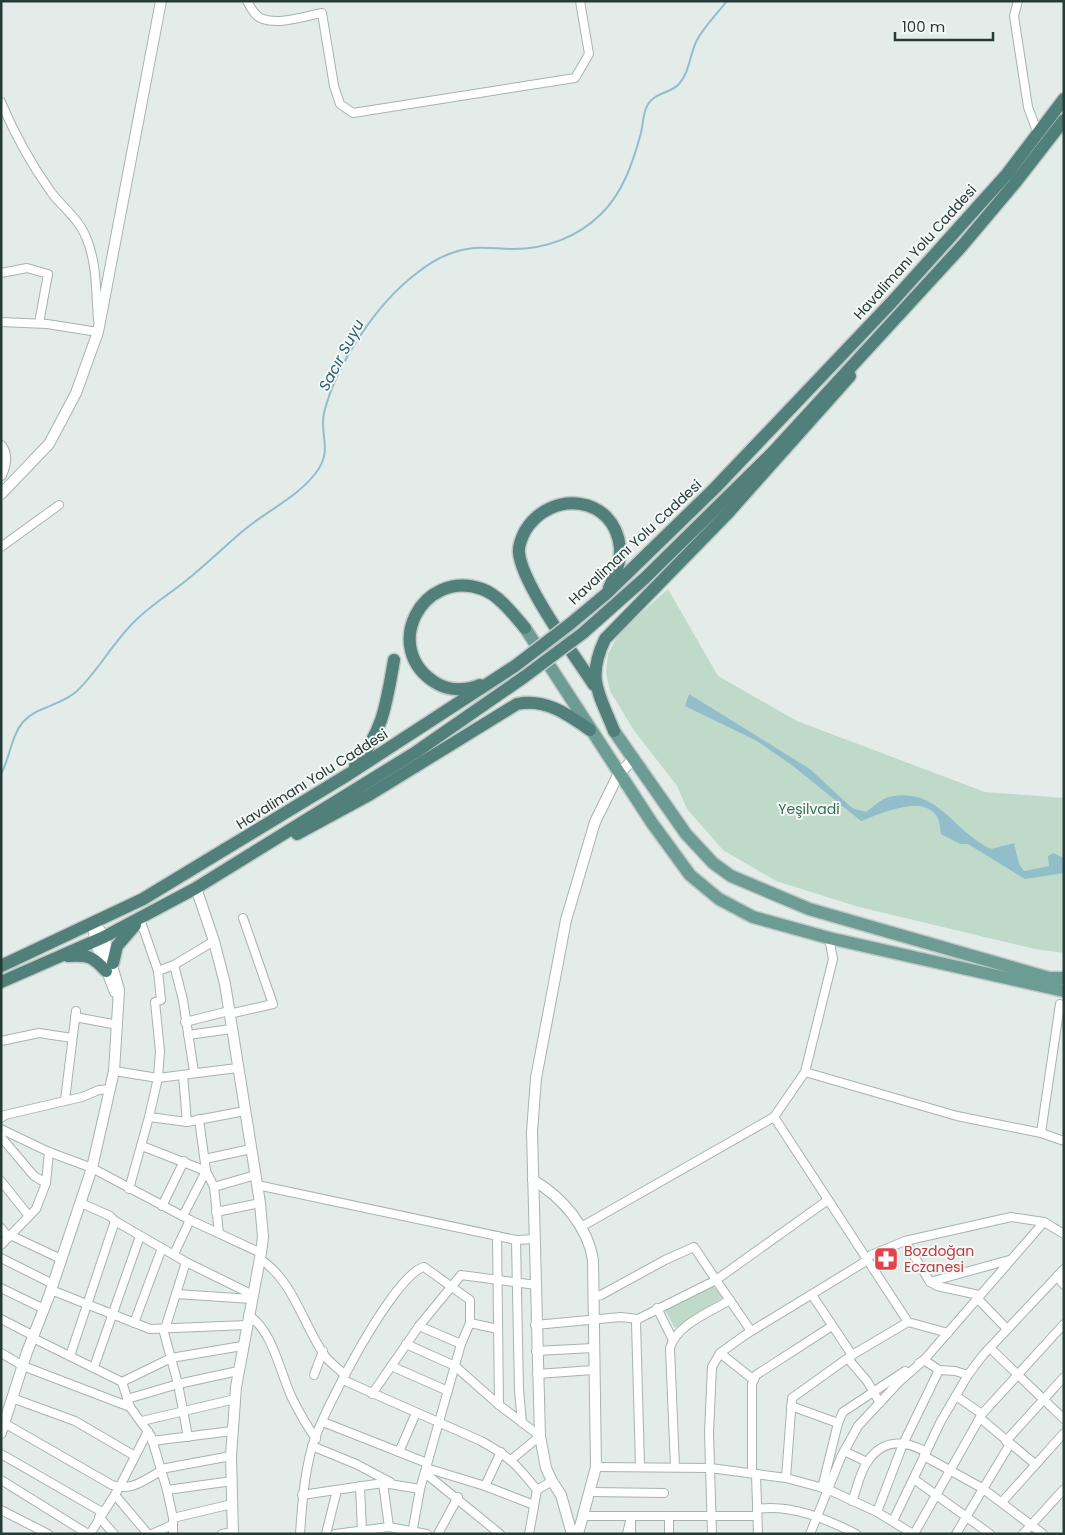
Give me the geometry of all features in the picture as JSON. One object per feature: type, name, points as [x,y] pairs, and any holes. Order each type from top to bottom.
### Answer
[{"type":"highway","name":"Havalimanı Yolu Caddesi","points":[[1,966],[143,900],[349,774],[515,666],[570,624],[606,594],[715,488],[891,303],[1007,174],[1064,99]]},
{"type":"highway","name":"Havalimanı Yolu Caddesi","points":[[1,982],[100,939],[196,888],[231,864],[416,752],[524,677],[583,633],[645,578],[745,479],[878,338],[968,239],[1064,120]]},
{"type":"highway","points":[[596,689],[594,670],[597,655],[605,639],[728,513],[792,444],[841,389],[878,338]]},
{"type":"highway","points":[[606,594],[619,563],[620,547],[608,519],[588,505],[576,502],[549,508],[538,516],[522,537],[518,552],[527,580],[596,689],[614,731]]},
{"type":"highway","points":[[494,680],[472,689],[455,689],[441,686],[428,678],[419,669],[409,642],[410,629],[415,616],[428,597],[443,589],[460,585],[484,589],[506,606],[525,628]]},
{"type":"highway","points":[[349,774],[374,741],[381,726],[394,660]]},
{"type":"highway","points":[[231,864],[259,855],[369,795],[517,704],[540,703],[556,709],[590,730]]},
{"type":"highway","points":[[61,956],[88,956],[110,967],[117,946],[140,919]]},
{"type":"main road","points":[[525,628],[590,730],[690,875],[719,899],[753,917],[829,938],[1064,990]]},
{"type":"main road","points":[[614,731],[686,834],[713,863],[731,876],[809,909],[1049,978],[1064,978]]},
{"type":"street","points":[[1,494],[49,444],[76,393],[98,329],[161,1]]},
{"type":"street","points":[[248,1],[253,12],[261,19],[274,21],[322,13],[334,86],[340,104],[353,113],[575,78],[589,54],[580,1]]},
{"type":"street","points":[[1018,1],[1014,16],[1028,107],[1038,134]]},
{"type":"street","points":[[1,102],[13,131],[52,193],[80,224],[87,239],[95,274],[98,329]]},
{"type":"street","points":[[1,272],[27,268],[48,274],[39,323]]},
{"type":"street","points":[[1,322],[39,323],[98,329]]},
{"type":"street","points":[[1,446],[4,450],[5,466],[1,475]]},
{"type":"street","points":[[1,547],[59,504]]},
{"type":"street","points":[[572,1534],[561,1495],[552,1481],[540,1436],[536,1351],[532,1132],[536,1078],[566,920],[595,822],[619,773],[633,760]]},
{"type":"street","points":[[196,888],[214,941],[229,1013],[260,1203],[263,1237],[261,1256],[242,1346],[235,1399],[231,1456],[233,1533],[222,1534]]},
{"type":"street","points":[[185,1022],[273,1004],[243,918]]},
{"type":"street","points":[[129,1188],[142,1146],[158,1078],[160,1051],[154,1002],[161,1000],[162,994],[158,970],[140,919]]},
{"type":"street","points":[[94,924],[110,967],[119,1002],[114,1071],[92,1168],[81,1204],[23,1366],[8,1402],[2,1429],[117,1491],[150,1534],[173,1521],[232,1504]]},
{"type":"street","points":[[581,1227],[774,1117],[805,1072],[833,959],[829,938]]},
{"type":"street","points":[[158,970],[174,965],[214,941]]},
{"type":"street","points":[[174,965],[183,1000],[194,1072]]},
{"type":"street","points":[[1041,1133],[1060,1004]]},
{"type":"street","points":[[65,1100],[76,1014],[118,1026]]},
{"type":"street","points":[[188,1034],[231,1029]]},
{"type":"street","points":[[1,1041],[40,1033],[72,1038]]},
{"type":"street","points":[[114,1071],[158,1078],[237,1068]]},
{"type":"street","points":[[805,1072],[957,1116],[1041,1133],[1064,1142]]},
{"type":"street","points":[[183,1075],[187,1122]]},
{"type":"street","points":[[1,1118],[5,1115],[82,1097],[99,1090],[110,1089]]},
{"type":"street","points":[[149,1117],[187,1122],[245,1111]]},
{"type":"street","points":[[774,1117],[908,1322],[948,1333]]},
{"type":"street","points":[[199,1119],[206,1171],[214,1187],[219,1233]]},
{"type":"street","points":[[1,1129],[49,1152],[92,1168],[261,1256],[281,1280],[326,1357],[344,1377],[372,1394],[416,1412],[501,1452],[512,1459],[537,1490]]},
{"type":"street","points":[[1,1137],[34,1176],[46,1183]]},
{"type":"street","points":[[142,1146],[206,1171]]},
{"type":"street","points":[[205,1159],[251,1149]]},
{"type":"street","points":[[1,1245],[36,1209],[46,1183],[49,1152]]},
{"type":"street","points":[[162,1206],[184,1161]]},
{"type":"street","points":[[174,1254],[186,1218],[206,1171]]},
{"type":"street","points":[[214,1187],[256,1180],[497,1236],[516,1240],[535,1239]]},
{"type":"street","points":[[533,1180],[549,1191],[574,1216],[590,1242],[593,1260],[593,1370],[596,1466],[591,1492],[578,1534]]},
{"type":"street","points":[[1,1181],[29,1216]]},
{"type":"street","points":[[536,1325],[621,1317],[638,1319],[716,1280],[828,1200]]},
{"type":"street","points":[[216,1212],[260,1203]]},
{"type":"street","points":[[81,1204],[110,1216],[140,1236],[252,1297]]},
{"type":"street","points":[[712,1534],[710,1468],[712,1367],[720,1353],[751,1331],[867,1260],[871,1255],[905,1241],[1011,1217],[1044,1222],[1064,1234]]},
{"type":"street","points":[[70,1356],[115,1221]]},
{"type":"street","points":[[825,1488],[858,1426],[924,1360],[1044,1222]]},
{"type":"street","points":[[1,1228],[9,1236],[61,1258]]},
{"type":"street","points":[[94,1367],[111,1314],[140,1236]]},
{"type":"street","points":[[497,1236],[499,1405]]},
{"type":"street","points":[[516,1240],[519,1390],[522,1423]]},
{"type":"street","points":[[905,1241],[930,1282],[937,1286],[978,1297],[1007,1329]]},
{"type":"street","points":[[593,1297],[601,1295],[665,1260],[694,1247],[751,1331]]},
{"type":"street","points":[[134,1322],[162,1248]]},
{"type":"street","points":[[1,1258],[52,1287],[87,1304],[150,1329],[247,1320],[259,1322],[314,1442],[392,1482],[420,1489]]},
{"type":"street","points":[[930,1282],[1009,1260]]},
{"type":"street","points":[[186,1262],[164,1329],[178,1384],[188,1437]]},
{"type":"street","points":[[300,1534],[302,1495],[314,1442],[323,1422],[344,1377],[382,1312],[415,1269],[424,1267],[470,1300],[470,1323],[461,1344],[438,1422],[420,1489],[413,1532]]},
{"type":"street","points":[[893,1522],[925,1454],[968,1375],[1007,1329],[1064,1269]]},
{"type":"street","points":[[372,1394],[419,1326],[461,1275],[497,1282],[536,1285]]},
{"type":"street","points":[[1060,1275],[1064,1285]]},
{"type":"street","points":[[1,1288],[44,1309]]},
{"type":"street","points":[[176,1294],[252,1297]]},
{"type":"street","points":[[812,1294],[852,1355]]},
{"type":"street","points":[[675,1467],[670,1348],[673,1340],[688,1325],[730,1300]]},
{"type":"street","points":[[657,1308],[673,1340]]},
{"type":"street","points":[[1,1318],[33,1337],[122,1382],[128,1403],[142,1421],[152,1441],[167,1490],[173,1521],[173,1534]]},
{"type":"street","points":[[638,1319],[636,1322],[640,1466]]},
{"type":"street","points":[[786,1478],[792,1398],[801,1389],[852,1355],[908,1322]]},
{"type":"street","points":[[470,1323],[498,1329]]},
{"type":"street","points":[[596,1466],[710,1468],[786,1478],[825,1488],[877,1512],[914,1534],[981,1416],[1064,1324]]},
{"type":"street","points":[[419,1326],[461,1344]]},
{"type":"street","points":[[758,1534],[754,1474],[752,1384],[756,1375],[832,1326]]},
{"type":"street","points":[[406,1344],[455,1366],[499,1405],[540,1436]]},
{"type":"street","points":[[122,1382],[171,1358],[242,1346]]},
{"type":"street","points":[[536,1351],[593,1348]]},
{"type":"street","points":[[990,1348],[1064,1418]]},
{"type":"street","points":[[314,1375],[323,1351]]},
{"type":"street","points":[[1,1353],[23,1366],[109,1401],[128,1403],[178,1384],[238,1371]]},
{"type":"street","points":[[720,1353],[754,1380]]},
{"type":"street","points":[[852,1355],[849,1360],[880,1403]]},
{"type":"street","points":[[924,1360],[939,1370],[955,1371],[968,1375]]},
{"type":"street","points":[[810,1534],[825,1488],[838,1423],[843,1412],[924,1360]]},
{"type":"street","points":[[390,1366],[448,1391]]},
{"type":"street","points":[[537,1374],[593,1370]]},
{"type":"street","points":[[877,1512],[903,1444],[939,1370]]},
{"type":"street","points":[[956,1534],[1008,1443],[1064,1377]]},
{"type":"street","points":[[956,1396],[981,1416],[1008,1443],[1036,1464]]},
{"type":"street","points":[[142,1421],[235,1399]]},
{"type":"street","points":[[8,1402],[75,1421],[136,1456]]},
{"type":"street","points":[[791,1406],[838,1423]]},
{"type":"street","points":[[399,1452],[416,1412]]},
{"type":"street","points":[[323,1422],[399,1452],[426,1468],[500,1534]]},
{"type":"street","points":[[152,1441],[232,1431]]},
{"type":"street","points":[[1,1480],[89,1534],[117,1491],[148,1432]]},
{"type":"street","points":[[1002,1502],[1064,1432]]},
{"type":"street","points":[[512,1459],[540,1436]]},
{"type":"street","points":[[852,1501],[867,1462],[886,1446],[896,1443],[911,1444],[950,1471],[982,1488],[1033,1524],[1043,1534]]},
{"type":"street","points":[[844,1450],[867,1462]]},
{"type":"street","points":[[485,1486],[501,1452]]},
{"type":"street","points":[[1,1454],[101,1515],[114,1534]]},
{"type":"street","points":[[117,1491],[128,1488],[161,1470],[231,1456]]},
{"type":"street","points":[[426,1468],[485,1486],[534,1505]]},
{"type":"street","points":[[914,1479],[990,1534]]},
{"type":"street","points":[[167,1490],[232,1481]]},
{"type":"street","points":[[529,1534],[537,1490],[552,1481]]},
{"type":"street","points":[[302,1495],[392,1482]]},
{"type":"street","points":[[383,1483],[384,1530]]},
{"type":"street","points":[[360,1486],[362,1531]]},
{"type":"street","points":[[1023,1534],[1064,1489]]},
{"type":"street","points":[[326,1534],[337,1490]]},
{"type":"street","points":[[591,1492],[664,1493]]},
{"type":"street","points":[[438,1534],[458,1497]]},
{"type":"street","points":[[584,1516],[712,1516],[757,1513],[774,1506],[816,1517],[856,1534]]},
{"type":"street","points":[[1,1510],[48,1534]]},
{"type":"street","points":[[669,1516],[669,1534]]},
{"type":"street","points":[[627,1534],[631,1517]]},
{"type":"street","points":[[631,1517],[631,1534]]},
{"type":"street","points":[[335,1534],[384,1530],[427,1534]]},
{"type":"green space","name":"Yeşilvadi","points":[[668,589],[718,676],[797,721],[985,792],[1064,798],[1064,953],[1035,949],[859,907],[776,881],[723,850],[687,809],[677,786],[633,729],[610,691],[606,673],[608,654],[620,632]]},
{"type":"green space","points":[[712,1286],[717,1289],[722,1298],[675,1328],[665,1310]]},
{"type":"water","points":[[689,694],[810,769],[852,808],[866,812],[880,801],[889,797],[906,795],[920,798],[933,804],[977,841],[991,849],[1014,843],[1019,864],[1024,871],[1049,866],[1048,856],[1053,853],[1064,858],[1064,873],[1025,879],[968,844],[960,844],[941,834],[936,815],[929,809],[911,806],[889,811],[861,821],[793,766],[757,741],[685,706]]},
{"type":"waterway","name":"Sacır Suyu","points":[[1,774],[13,740],[23,722],[35,713],[64,700],[77,691],[127,629],[141,615],[195,573],[244,530],[300,490],[315,474],[324,458],[324,413],[338,375],[360,336],[387,301],[402,286],[430,264],[451,253],[474,248],[513,249],[537,247],[561,240],[592,222],[609,206],[631,166],[647,106],[654,98],[679,84],[685,75],[699,36],[727,1]]},
{"type":"place","name":"Bozdoğan Eczanesi","points":[[886,1259]]}]
